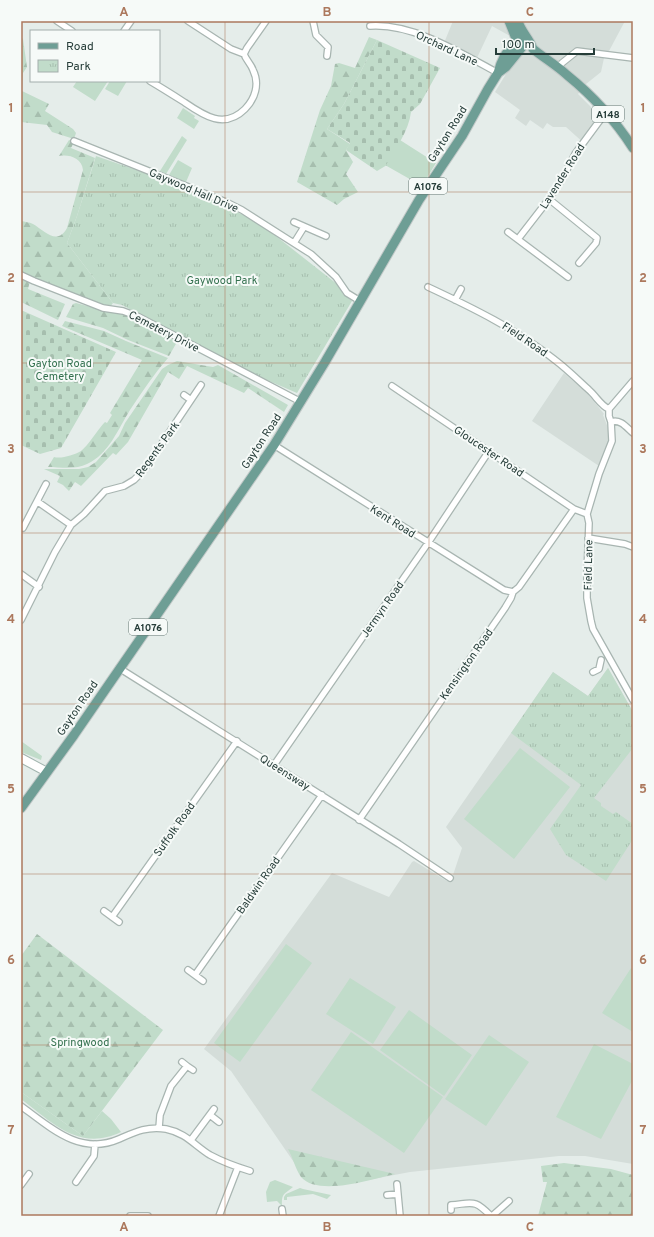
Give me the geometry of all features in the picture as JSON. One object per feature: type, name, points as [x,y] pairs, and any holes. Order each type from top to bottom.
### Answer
[{"type":"main road","name":"A148","points":[[509,21],[513,32],[584,89],[606,112],[633,148]]},
{"type":"main road","name":"A148","points":[[518,21],[524,40]]},
{"type":"main road","name":"Gayton Road","points":[[21,808],[274,445],[301,402],[427,187],[462,136],[498,73],[506,67],[524,40]]},
{"type":"street","points":[[57,21],[70,30]]},
{"type":"street","points":[[125,30],[131,21]]},
{"type":"street","points":[[152,82],[204,115],[212,118],[228,119],[237,116],[250,103],[255,94],[256,86],[254,72],[244,54],[232,49],[188,21]]},
{"type":"street","points":[[244,54],[266,21]]},
{"type":"street","points":[[313,21],[316,35],[328,47],[327,56]]},
{"type":"street","name":"Orchard Lane","points":[[370,26],[384,25],[413,32],[498,73]]},
{"type":"street","points":[[558,67],[562,62],[577,51],[633,58]]},
{"type":"street","name":"Lavender Road","points":[[518,240],[549,199],[562,179],[575,154],[606,112]]},
{"type":"street","name":"Gaywood Hall Drive","points":[[74,141],[226,202],[242,210],[294,243],[328,268],[347,293],[360,301]]},
{"type":"street","points":[[549,199],[597,238],[596,243],[579,263]]},
{"type":"street","points":[[294,222],[326,236]]},
{"type":"street","points":[[294,243],[304,227]]},
{"type":"street","points":[[508,232],[568,277]]},
{"type":"street","name":"Cemetery Drive","points":[[21,275],[103,308],[123,311],[139,317],[301,402]]},
{"type":"street","name":"Field Road","points":[[428,287],[499,322],[551,357],[609,409]]},
{"type":"street","points":[[456,300],[461,289]]},
{"type":"street","points":[[609,409],[633,381]]},
{"type":"street","name":"Regents Park","points":[[21,620],[39,587],[55,552],[71,525],[84,514],[105,491],[124,486],[134,480],[144,470],[201,385]]},
{"type":"street","name":"Gloucester Road","points":[[392,386],[574,509],[587,514]]},
{"type":"street","points":[[184,395],[191,400]]},
{"type":"street","name":"Field Lane","points":[[609,409],[612,441],[599,474],[587,514],[589,523],[587,598],[591,621],[600,644],[633,700]]},
{"type":"street","points":[[611,422],[620,422],[633,433]]},
{"type":"street","name":"Kent Road","points":[[274,445],[504,590],[513,592]]},
{"type":"street","name":"Jermyn Road","points":[[274,766],[428,543],[489,451]]},
{"type":"street","points":[[21,527],[23,528],[38,502],[46,484]]},
{"type":"street","points":[[38,502],[71,525]]},
{"type":"street","name":"Kensington Road","points":[[359,820],[505,608],[513,592],[519,587],[574,509]]},
{"type":"street","points":[[588,538],[625,544],[633,547]]},
{"type":"street","points":[[21,574],[39,587]]},
{"type":"street","points":[[593,672],[598,671],[601,660]]},
{"type":"street","name":"Queensway","points":[[119,668],[181,708],[237,741],[359,820],[400,844],[450,878]]},
{"type":"street","name":"Suffolk Road","points":[[112,917],[237,741]]},
{"type":"street","points":[[21,758],[47,772]]},
{"type":"street","name":"Baldwin Road","points":[[195,975],[322,795]]},
{"type":"street","points":[[104,911],[119,922]]},
{"type":"street","points":[[188,970],[203,981]]},
{"type":"street","points":[[159,1128],[162,1110],[171,1086],[184,1064],[193,1070]]},
{"type":"street","points":[[21,1106],[62,1136],[81,1142],[95,1144],[119,1139],[137,1131],[159,1128],[179,1133],[209,1154],[250,1171]]},
{"type":"street","points":[[191,1140],[214,1109]]},
{"type":"street","points":[[210,1115],[219,1122]]},
{"type":"street","points":[[76,1182],[94,1156],[95,1144]]},
{"type":"street","points":[[219,1216],[238,1167]]},
{"type":"street","points":[[21,1185],[29,1174]]},
{"type":"street","points":[[397,1184],[400,1216]]},
{"type":"street","points":[[387,1195],[398,1194]]},
{"type":"street","points":[[451,1210],[451,1205],[474,1203],[480,1205],[492,1216],[509,1201]]},
{"type":"street","points":[[282,1209],[283,1216]]},
{"type":"street","points":[[130,1216],[148,1216]]},
{"type":"shaded area","points":[[453,21],[625,21],[604,58],[601,72],[586,84],[578,94],[604,120],[586,145],[566,127],[553,127],[547,123],[543,129],[530,120],[526,126],[515,118],[520,110],[495,92],[514,61],[510,36],[492,26],[476,60],[444,43]]},
{"type":"shaded area","points":[[564,373],[588,394],[604,414],[603,415],[610,433],[610,439],[599,466],[532,421]]},
{"type":"shaded area","points":[[608,668],[633,712],[633,1164],[585,1156],[559,1156],[410,1172],[336,1186],[302,1174],[231,1071],[204,1049],[332,873],[389,897],[414,861],[447,881],[453,875],[462,848],[446,827],[553,672],[588,696]]},
{"type":"green space","points":[[21,37],[23,39],[27,67],[23,73],[22,91],[49,104],[45,111],[73,129],[76,133],[74,139],[52,132],[47,125],[21,122]]},
{"type":"green space","points":[[369,37],[377,40],[344,104],[327,129],[350,144],[346,150],[353,162],[346,174],[358,192],[344,199],[337,205],[297,182],[320,110],[331,86],[335,64],[339,63],[355,68]]},
{"type":"green space","points":[[377,40],[440,68],[420,104],[411,112],[405,133],[387,165],[377,171],[346,150],[350,143],[327,129],[344,104]]},
{"type":"green space","points":[[76,82],[107,82],[95,101],[73,87]]},
{"type":"green space","points":[[109,82],[126,82],[118,96],[105,89]]},
{"type":"green space","points":[[183,108],[195,116],[194,118],[199,121],[194,129],[177,118]]},
{"type":"green space","points":[[182,136],[187,140],[166,174],[160,171]]},
{"type":"green space","points":[[69,140],[74,142],[71,148],[95,158],[67,243],[113,303],[110,307],[103,307],[21,274],[21,221],[33,224],[46,233],[55,236],[59,236],[67,228],[83,170],[78,160],[71,156],[59,156]]},
{"type":"green space","points":[[400,140],[436,163],[422,186],[385,165]]},
{"type":"green space","name":"Gaywood Park","points":[[96,156],[177,184],[258,222],[337,284],[343,294],[352,301],[297,393],[241,369],[122,305],[113,303],[67,243]]},
{"type":"green space","points":[[178,160],[192,168],[186,182],[169,175]]},
{"type":"green space","points":[[21,276],[30,281],[28,289],[65,304],[58,320],[21,302]]},
{"type":"green space","points":[[76,303],[138,318],[177,342],[169,356],[128,340],[103,328],[66,317],[73,304]]},
{"type":"green space","name":"Gayton Road Cemetery","points":[[21,310],[116,352],[61,448],[40,454],[21,445]]},
{"type":"green space","points":[[65,321],[104,331],[168,358],[130,410],[107,448],[95,460],[83,466],[68,468],[48,467],[54,457],[68,456],[81,451],[105,422],[107,423],[112,415],[110,413],[142,360],[62,326]]},
{"type":"green space","points":[[177,361],[213,367],[218,365],[288,405],[284,412],[248,388],[244,393],[187,366],[179,379],[168,372],[128,442],[116,455],[113,453],[81,486],[75,482],[69,491],[57,482],[60,476],[44,469],[79,469],[88,467],[96,462],[119,436],[125,423],[162,369]]},
{"type":"green space","points":[[608,668],[633,712],[633,748],[594,798],[601,803],[601,806],[613,814],[616,812],[633,824],[633,839],[606,881],[566,855],[550,829],[581,785],[511,733],[553,672],[588,696]]},
{"type":"green space","points":[[21,741],[42,756],[41,760],[21,752]]},
{"type":"green space","points":[[520,748],[570,787],[514,859],[464,819]]},
{"type":"green space","name":"Springwood","points":[[37,934],[163,1030],[83,1136],[21,1092],[21,956]]},
{"type":"green space","points":[[286,944],[312,963],[240,1062],[214,1043]]},
{"type":"green space","points":[[631,968],[633,969],[633,1032],[602,1013]]},
{"type":"green space","points":[[350,978],[396,1007],[373,1044],[326,1014]]},
{"type":"green space","points":[[409,1010],[472,1055],[444,1096],[380,1050]]},
{"type":"green space","points":[[351,1032],[443,1097],[404,1153],[311,1090]]},
{"type":"green space","points":[[489,1035],[529,1062],[486,1126],[445,1099]]},
{"type":"green space","points":[[594,1044],[633,1064],[633,1079],[601,1139],[556,1117]]},
{"type":"green space","points":[[21,1092],[83,1136],[102,1111],[111,1119],[121,1132],[106,1137],[92,1139],[79,1137],[67,1132],[44,1117],[21,1099]]},
{"type":"green space","points":[[288,1149],[395,1174],[346,1185],[320,1186],[309,1183],[301,1177]]},
{"type":"green space","points":[[564,1163],[611,1169],[633,1175],[633,1216],[538,1216],[547,1182],[543,1182],[541,1166]]},
{"type":"green space","points":[[275,1180],[293,1187],[283,1196],[282,1206],[277,1201],[267,1202],[266,1192],[270,1182]]},
{"type":"green space","points":[[300,1188],[331,1195],[327,1199],[313,1194],[287,1197],[287,1200],[284,1200],[286,1194]]}]
